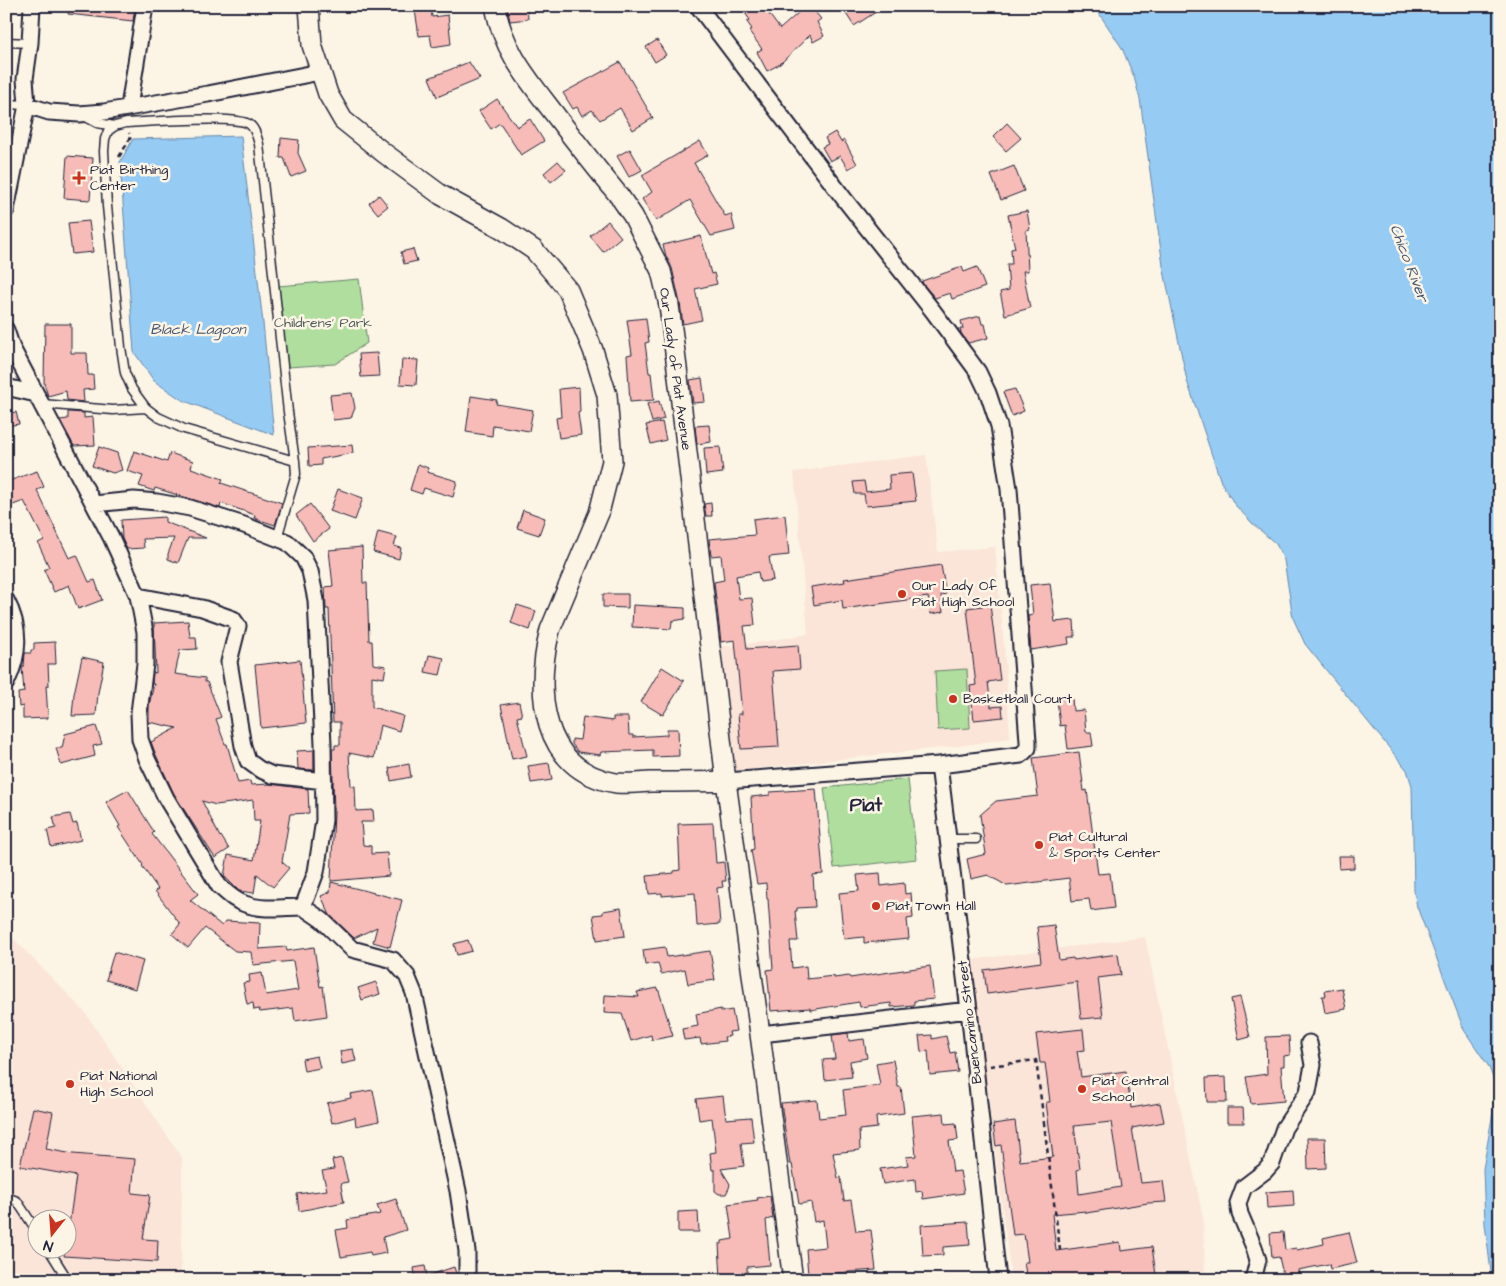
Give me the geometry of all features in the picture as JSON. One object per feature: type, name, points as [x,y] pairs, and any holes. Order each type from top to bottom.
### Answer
[{"type":"street","points":[[6,210],[27,105],[25,79],[30,43],[32,6]]},
{"type":"street","points":[[128,108],[145,6]]},
{"type":"street","points":[[310,6],[312,44],[320,72],[328,94],[343,120],[441,195],[501,228],[534,250],[568,290],[592,350],[607,396],[612,461],[599,513],[550,630],[546,647],[544,705],[547,719],[557,744],[566,758],[579,770],[598,778],[618,783],[726,781],[939,765],[1021,755],[1028,748],[1028,741],[1009,489],[999,426],[991,402],[978,372],[967,357],[698,6]]},
{"type":"street","name":"Our Lady of Piat Avenue","points":[[495,6],[498,25],[512,56],[548,106],[620,197],[633,216],[662,271],[669,305],[726,781],[793,1280]]},
{"type":"street","points":[[27,105],[49,112],[78,114],[128,108],[320,72]]},
{"type":"street","points":[[6,330],[9,353],[39,399],[94,504],[138,596],[145,632],[145,664],[139,713],[140,739],[147,759],[166,798],[219,886],[244,904],[260,908],[303,907],[322,920],[352,949],[393,960],[407,976],[414,993],[458,1191],[467,1251],[467,1280]]},
{"type":"street","points":[[6,388],[39,399]]},
{"type":"street","points":[[94,504],[134,500],[190,508],[244,525],[287,542],[303,557],[310,572],[316,600],[324,781],[324,820],[316,872],[303,907]]},
{"type":"street","points":[[138,596],[202,608],[233,619],[238,626],[229,662],[243,746],[248,761],[259,770],[272,775],[324,781]]},
{"type":"street","points":[[6,600],[15,620],[17,641],[17,651],[12,671],[6,683]]},
{"type":"street","name":"Buencamino Street","points":[[939,765],[969,1010],[998,1280]]},
{"type":"street","points":[[761,1034],[969,1010]]},
{"type":"street","points":[[1253,1280],[1258,1260],[1240,1214],[1238,1202],[1244,1187],[1265,1171],[1272,1163],[1284,1128],[1308,1092],[1314,1065],[1309,1043]]},
{"type":"lane","points":[[6,42],[30,43]]},
{"type":"lane","points":[[6,104],[27,105]]},
{"type":"lane","points":[[78,114],[97,123],[115,126]]},
{"type":"lane","points":[[277,538],[296,474],[296,461],[288,412],[259,144],[255,131],[249,124],[239,120],[126,123],[115,126],[108,131],[104,151],[121,347],[125,373],[132,388],[146,408],[158,417],[184,429],[296,461]]},
{"type":"lane","points":[[39,399],[104,410],[146,408]]},
{"type":"lane","points":[[947,840],[976,840]]},
{"type":"lane","points":[[6,1197],[17,1201],[28,1218]]},
{"type":"lane","points":[[54,1258],[68,1280]]},
{"type":"path","points":[[119,157],[131,137],[126,123]]},
{"type":"path","points":[[975,1068],[1036,1060],[1060,1250]]},
{"type":"shaded area","name":"Our Lady Of Piat High School","points":[[926,455],[938,552],[995,547],[1010,738],[966,745],[734,771],[719,647],[808,634],[794,472]]},
{"type":"shaded area","name":"Piat National High School","points":[[6,931],[84,1011],[182,1158],[181,1275],[60,1280],[6,1280]]},
{"type":"shaded area","name":"Piat Central School","points":[[1145,937],[1203,1218],[1205,1271],[1117,1280],[1016,1280],[1011,1277],[971,960]]},
{"type":"green space","name":"Childrens' Park","points":[[359,279],[367,343],[335,364],[288,367],[278,286]]},
{"type":"green space","name":"Basketball Court","points":[[967,669],[970,728],[938,730],[935,671]]},
{"type":"green space","points":[[908,779],[917,859],[834,868],[824,788]]},
{"type":"water","name":"Chico River","points":[[1094,6],[1500,6],[1500,1280],[1492,1280],[1485,1224],[1483,1169],[1493,1112],[1495,1084],[1489,1067],[1464,1030],[1417,907],[1414,891],[1412,786],[1407,770],[1305,644],[1293,618],[1284,560],[1276,544],[1235,505],[1221,482],[1187,381],[1163,266],[1140,99],[1134,77],[1122,48]]},
{"type":"water","name":"Black Lagoon","points":[[241,136],[274,435],[182,400],[154,381],[134,352],[120,162],[133,139]]},
{"type":"building","points":[[69,6],[135,6],[133,21],[68,14]]},
{"type":"building","points":[[507,6],[527,6],[528,19],[510,21]]},
{"type":"building","points":[[740,6],[763,6],[780,29],[806,6],[810,6],[821,19],[817,22],[824,36],[813,42],[810,35],[780,64],[767,71],[757,52],[762,49],[749,31],[752,29],[747,22],[750,20]]},
{"type":"building","points":[[841,6],[885,6],[854,26]]},
{"type":"building","points":[[431,8],[432,17],[448,15],[451,44],[432,47],[430,35],[419,36],[415,10]]},
{"type":"building","points":[[657,40],[666,55],[655,62],[646,47]]},
{"type":"building","points":[[469,62],[480,79],[437,97],[429,78]]},
{"type":"building","points":[[620,62],[653,118],[633,130],[620,108],[600,120],[592,110],[582,116],[577,107],[573,109],[563,93]]},
{"type":"building","points":[[497,99],[517,127],[530,119],[544,141],[521,155],[500,123],[491,129],[479,111]]},
{"type":"building","points":[[1007,123],[1021,138],[1006,151],[993,137]]},
{"type":"building","points":[[835,132],[841,142],[844,140],[857,164],[848,169],[840,156],[830,161],[822,147],[828,144],[825,138]]},
{"type":"building","points":[[281,138],[299,140],[298,153],[306,171],[291,177],[284,158],[280,158]]},
{"type":"building","points":[[700,141],[708,155],[694,163],[725,216],[731,214],[735,230],[711,236],[690,200],[656,221],[642,199],[652,192],[642,175]]},
{"type":"building","points":[[630,149],[642,170],[629,177],[617,156]]},
{"type":"building","name":"Piat Birthing Center","points":[[67,156],[93,158],[90,200],[64,198]]},
{"type":"building","points":[[558,161],[566,170],[551,182],[544,173]]},
{"type":"building","points":[[1014,166],[1024,191],[1001,200],[991,175]]},
{"type":"building","points":[[379,195],[388,206],[378,214],[369,203]]},
{"type":"building","points":[[1027,211],[1030,229],[1026,230],[1028,271],[1023,271],[1030,308],[1005,315],[1000,292],[1009,290],[1007,264],[1012,264],[1011,249],[1015,248],[1008,215]]},
{"type":"building","points":[[89,221],[93,252],[72,254],[68,223]]},
{"type":"building","points":[[608,221],[621,237],[603,252],[590,236]]},
{"type":"building","points":[[701,236],[711,274],[714,273],[717,284],[695,289],[702,320],[683,324],[672,268],[663,245]]},
{"type":"building","points":[[413,249],[417,261],[404,264],[401,252]]},
{"type":"building","points":[[962,267],[964,272],[977,267],[985,287],[952,299],[950,293],[935,298],[923,284],[922,281]]},
{"type":"building","points":[[980,316],[982,324],[985,324],[988,338],[968,343],[961,333],[960,329],[963,329],[961,321]]},
{"type":"building","points":[[646,318],[649,342],[645,343],[654,400],[630,402],[627,355],[632,354],[627,320]]},
{"type":"building","points":[[45,324],[71,324],[71,353],[87,353],[88,375],[93,375],[94,389],[83,390],[84,402],[67,400],[66,391],[48,396],[44,383]]},
{"type":"building","points":[[377,353],[379,376],[361,377],[359,354]]},
{"type":"building","points":[[402,359],[418,360],[416,385],[400,384]]},
{"type":"building","points":[[702,378],[705,402],[693,403],[690,380]]},
{"type":"building","points":[[579,387],[580,412],[578,413],[581,435],[559,438],[556,418],[561,417],[559,389]]},
{"type":"building","points":[[1015,389],[1024,411],[1012,416],[1003,392]]},
{"type":"building","points":[[352,393],[355,408],[351,418],[333,420],[330,395]]},
{"type":"building","points":[[471,396],[497,400],[496,404],[533,410],[529,431],[493,425],[492,436],[466,432]]},
{"type":"building","points":[[659,401],[664,419],[652,422],[647,404]]},
{"type":"building","points":[[16,412],[19,424],[6,426],[6,414]]},
{"type":"building","points":[[68,412],[84,413],[84,418],[93,417],[95,445],[74,446],[60,420],[68,419]]},
{"type":"building","points":[[662,422],[666,440],[651,444],[646,425]]},
{"type":"building","points":[[709,425],[711,442],[697,444],[695,426]]},
{"type":"building","points":[[352,445],[353,453],[321,459],[321,465],[309,466],[308,448]]},
{"type":"building","points":[[99,447],[117,453],[122,470],[113,473],[92,466]]},
{"type":"building","points":[[720,447],[723,473],[706,475],[704,448]]},
{"type":"building","points":[[134,451],[167,462],[170,453],[193,461],[191,468],[223,479],[221,483],[282,503],[275,525],[254,518],[255,515],[221,503],[220,508],[155,488],[154,491],[139,486],[143,476],[127,471]]},
{"type":"building","points":[[418,464],[428,468],[427,472],[457,481],[453,497],[424,488],[422,494],[410,490]]},
{"type":"building","points":[[37,471],[44,487],[37,490],[69,558],[77,555],[89,582],[95,580],[102,600],[78,609],[69,585],[54,592],[44,570],[49,567],[38,543],[44,540],[24,501],[13,505],[6,488],[6,482]]},
{"type":"building","points":[[912,473],[916,501],[866,506],[864,494],[855,494],[853,482],[864,481],[866,492],[890,489],[889,475]]},
{"type":"building","points":[[338,489],[363,498],[355,520],[330,511]]},
{"type":"building","points":[[711,503],[712,516],[706,516],[704,504]]},
{"type":"building","points":[[310,504],[329,529],[313,541],[296,515]]},
{"type":"building","points":[[523,510],[545,518],[539,535],[517,528]]},
{"type":"building","points":[[785,515],[789,555],[769,557],[773,580],[760,582],[758,572],[736,576],[739,599],[752,598],[755,625],[744,626],[747,649],[798,645],[800,669],[773,671],[779,747],[741,749],[738,714],[742,714],[735,640],[721,642],[714,582],[724,580],[721,555],[711,556],[709,539],[755,535],[753,519]]},
{"type":"building","points":[[165,517],[165,522],[206,538],[188,538],[178,563],[168,559],[174,538],[143,539],[144,548],[127,549],[122,539],[121,520]]},
{"type":"building","points":[[378,532],[397,537],[394,546],[401,548],[399,559],[373,552]]},
{"type":"building","points":[[362,547],[363,583],[367,583],[369,641],[372,641],[373,664],[386,666],[384,678],[372,676],[372,707],[403,716],[399,731],[380,725],[374,758],[349,753],[351,786],[355,786],[356,811],[373,810],[374,822],[361,822],[363,845],[371,846],[371,854],[387,853],[389,876],[331,881],[334,812],[332,749],[335,749],[335,745],[340,745],[340,722],[333,722],[329,609],[326,609],[325,587],[333,586],[329,550]]},
{"type":"building","points":[[941,565],[946,594],[941,595],[943,612],[931,614],[928,597],[843,609],[842,600],[814,605],[811,587],[845,582],[844,579]]},
{"type":"building","points":[[1050,583],[1055,622],[1074,620],[1075,637],[1068,637],[1069,644],[1031,650],[1028,616],[1033,615],[1030,585]]},
{"type":"building","points":[[603,594],[628,594],[628,608],[603,607]]},
{"type":"building","points":[[517,605],[536,611],[530,630],[511,623]]},
{"type":"building","points":[[633,605],[685,608],[685,619],[672,621],[671,629],[632,627]]},
{"type":"building","points":[[990,605],[1000,680],[988,682],[991,707],[1002,706],[1003,717],[974,720],[970,686],[976,685],[967,608]]},
{"type":"building","points":[[188,621],[190,637],[196,637],[197,649],[180,650],[175,674],[205,678],[205,682],[207,682],[221,717],[216,719],[225,744],[227,744],[238,783],[250,781],[251,785],[270,784],[308,789],[309,813],[290,814],[282,862],[289,868],[273,887],[257,874],[254,893],[239,891],[224,876],[228,855],[254,860],[260,821],[254,821],[253,800],[216,805],[202,801],[220,837],[229,849],[215,858],[174,794],[151,742],[177,728],[149,722],[149,705],[154,684],[152,684],[153,672],[156,673],[154,623]]},
{"type":"building","points":[[55,642],[56,664],[48,664],[49,686],[46,686],[48,718],[23,719],[23,706],[19,707],[18,693],[24,692],[22,667],[24,667],[25,653],[31,653],[31,650],[34,650],[34,643]]},
{"type":"building","points":[[429,655],[444,658],[440,675],[425,672]]},
{"type":"building","points":[[82,657],[104,662],[96,715],[72,716],[74,694]]},
{"type":"building","points":[[300,660],[306,723],[261,728],[255,665]]},
{"type":"building","points":[[662,667],[684,681],[663,715],[641,702]]},
{"type":"building","points":[[1072,698],[1073,711],[1084,710],[1086,732],[1091,732],[1093,746],[1068,749],[1065,725],[1060,726],[1057,699]]},
{"type":"building","points":[[519,702],[522,716],[517,717],[527,756],[512,759],[501,705]]},
{"type":"building","points":[[583,717],[613,721],[613,717],[628,717],[629,735],[633,735],[633,737],[667,735],[667,729],[678,729],[679,756],[653,757],[653,750],[601,752],[600,755],[578,752],[572,744],[572,739],[580,740]]},
{"type":"building","points":[[96,726],[102,744],[93,746],[95,756],[61,765],[56,748],[62,748],[65,734]]},
{"type":"building","points":[[314,750],[314,770],[298,769],[297,751]]},
{"type":"building","name":"Piat Cultural & Sports Center","points":[[1079,752],[1084,791],[1087,790],[1098,874],[1110,873],[1114,908],[1091,911],[1089,899],[1072,901],[1069,878],[1007,886],[988,875],[971,879],[967,859],[986,854],[980,815],[996,801],[1038,796],[1033,758]]},
{"type":"building","points":[[549,763],[552,780],[531,783],[528,766]]},
{"type":"building","points":[[409,764],[411,777],[391,781],[389,768]]},
{"type":"building","points":[[816,789],[823,874],[813,875],[815,907],[797,908],[797,911],[795,911],[798,941],[790,941],[792,968],[806,966],[807,979],[834,976],[834,978],[849,976],[850,978],[930,966],[934,999],[914,1001],[914,1005],[891,1007],[891,1003],[860,1007],[859,1002],[810,1010],[810,1008],[771,1011],[767,970],[773,969],[768,899],[766,883],[757,884],[751,850],[754,849],[751,797],[770,795],[770,792]]},
{"type":"building","points":[[128,790],[154,832],[152,834],[198,894],[190,900],[222,926],[226,921],[260,923],[259,949],[286,947],[287,951],[314,947],[320,987],[323,986],[327,1016],[295,1021],[293,1008],[260,1012],[259,1009],[254,1010],[253,1003],[247,1004],[243,983],[250,982],[249,975],[262,973],[266,995],[298,990],[293,961],[253,965],[251,952],[235,951],[205,928],[188,948],[172,934],[180,924],[155,891],[158,889],[118,827],[120,826],[106,802]]},
{"type":"building","points":[[70,814],[73,824],[77,823],[81,840],[51,847],[47,830],[56,828],[53,817]]},
{"type":"building","points":[[713,823],[716,863],[724,862],[726,881],[722,881],[723,887],[717,888],[720,924],[697,926],[695,893],[662,896],[662,893],[649,894],[647,876],[674,873],[674,871],[680,870],[678,824]]},
{"type":"building","points":[[1338,856],[1354,856],[1354,868],[1339,869]]},
{"type":"building","name":"Piat Town Hall","points":[[880,873],[881,886],[904,883],[905,894],[911,893],[913,918],[907,919],[909,939],[864,943],[864,937],[844,939],[839,893],[859,891],[857,875]]},
{"type":"building","points":[[331,882],[402,900],[390,947],[373,942],[377,927],[354,938],[330,915],[321,896],[330,892]]},
{"type":"building","points":[[621,908],[625,936],[597,940],[593,915]]},
{"type":"building","points":[[1054,925],[1059,960],[1073,958],[1074,960],[1118,954],[1121,975],[1098,978],[1103,1017],[1081,1019],[1077,982],[987,994],[984,970],[1041,962],[1037,927]]},
{"type":"building","points":[[468,940],[472,951],[457,955],[454,944]]},
{"type":"building","points":[[665,947],[667,957],[710,951],[715,980],[688,984],[685,969],[661,974],[658,963],[645,965],[643,950]]},
{"type":"building","points":[[114,952],[143,961],[135,989],[106,980]]},
{"type":"building","points":[[376,982],[380,994],[362,1000],[358,988]]},
{"type":"building","points":[[658,988],[673,1036],[652,1040],[651,1035],[631,1041],[622,1014],[604,1013],[605,995],[639,997],[637,992]]},
{"type":"building","points":[[1342,988],[1346,1009],[1325,1013],[1322,996],[1326,996],[1325,991]]},
{"type":"building","points":[[1240,997],[1250,1037],[1239,1040],[1231,999]]},
{"type":"building","points":[[721,1009],[721,1012],[732,1010],[736,1031],[729,1032],[730,1036],[724,1037],[725,1041],[701,1044],[700,1038],[684,1040],[682,1029],[698,1026],[696,1014]]},
{"type":"building","points":[[1083,1029],[1085,1050],[1077,1051],[1081,1077],[1126,1071],[1131,1108],[1160,1103],[1164,1122],[1132,1128],[1141,1183],[1163,1181],[1166,1202],[1086,1213],[1086,1211],[1052,1214],[1056,1251],[1120,1242],[1121,1251],[1152,1247],[1156,1275],[1120,1280],[1116,1280],[1115,1276],[1086,1280],[1027,1280],[1024,1262],[1028,1262],[1024,1234],[1013,1235],[1001,1145],[996,1146],[993,1124],[1015,1121],[1020,1161],[1053,1157],[1046,1102],[1050,1102],[1045,1063],[1040,1063],[1036,1034]],"holes":[[[1111,1122],[1121,1187],[1079,1194],[1077,1170],[1080,1169],[1074,1126]]]},
{"type":"building","points":[[848,1033],[849,1041],[864,1039],[867,1058],[850,1061],[852,1077],[825,1080],[823,1060],[835,1059],[832,1035]]},
{"type":"building","points":[[932,1035],[932,1039],[946,1036],[950,1053],[955,1052],[958,1072],[930,1075],[928,1051],[921,1052],[919,1036]]},
{"type":"building","points":[[1289,1036],[1290,1055],[1284,1056],[1284,1066],[1281,1066],[1284,1101],[1251,1104],[1246,1077],[1267,1074],[1266,1037]]},
{"type":"building","points":[[353,1049],[356,1061],[342,1064],[340,1051]]},
{"type":"building","points":[[317,1056],[320,1068],[304,1071],[302,1059]]},
{"type":"building","points":[[893,1060],[898,1087],[901,1087],[904,1113],[876,1117],[877,1128],[859,1130],[860,1150],[833,1153],[838,1178],[841,1177],[844,1201],[851,1200],[856,1231],[871,1230],[876,1270],[808,1275],[806,1249],[826,1247],[823,1220],[814,1222],[811,1202],[799,1204],[792,1164],[790,1164],[781,1103],[817,1100],[819,1118],[846,1115],[843,1090],[880,1085],[876,1063]]},
{"type":"building","points":[[1226,1077],[1227,1102],[1207,1102],[1206,1078]]},
{"type":"building","points":[[373,1090],[379,1121],[356,1126],[355,1117],[332,1123],[327,1103],[351,1098],[350,1094]]},
{"type":"building","points":[[723,1096],[726,1119],[751,1117],[754,1142],[741,1143],[744,1166],[721,1169],[730,1184],[726,1194],[719,1194],[715,1191],[715,1170],[712,1170],[710,1153],[716,1152],[712,1118],[699,1120],[696,1099]]},
{"type":"building","points":[[33,1108],[53,1112],[46,1149],[73,1154],[135,1159],[132,1193],[150,1195],[143,1239],[158,1240],[157,1262],[78,1257],[78,1208],[71,1208],[76,1176],[20,1166]]},
{"type":"building","points":[[1227,1108],[1243,1108],[1244,1123],[1227,1123]]},
{"type":"building","points":[[944,1113],[945,1124],[956,1123],[958,1140],[949,1141],[953,1172],[960,1171],[964,1193],[923,1199],[922,1191],[916,1192],[915,1179],[883,1184],[880,1169],[908,1165],[906,1157],[916,1156],[912,1116]]},
{"type":"building","points":[[1307,1138],[1325,1138],[1326,1168],[1308,1169]]},
{"type":"building","points":[[342,1158],[348,1182],[342,1183],[341,1186],[344,1202],[299,1211],[297,1194],[327,1190],[322,1171],[334,1169],[332,1160]]},
{"type":"building","points":[[1293,1190],[1294,1206],[1267,1208],[1266,1192]]},
{"type":"building","points":[[770,1196],[773,1218],[766,1220],[770,1265],[747,1267],[747,1276],[721,1278],[719,1244],[722,1244],[722,1241],[733,1239],[728,1204],[758,1200],[757,1198]]},
{"type":"building","points":[[396,1199],[406,1230],[383,1237],[386,1253],[371,1256],[370,1252],[341,1257],[336,1230],[348,1228],[347,1220],[380,1214],[377,1205]]},
{"type":"building","points":[[698,1211],[699,1232],[678,1232],[678,1212]]},
{"type":"building","points":[[968,1222],[970,1245],[943,1247],[943,1255],[923,1256],[921,1225]]},
{"type":"building","points":[[1283,1232],[1285,1250],[1296,1248],[1297,1250],[1324,1244],[1323,1238],[1349,1232],[1357,1263],[1330,1269],[1329,1264],[1298,1270],[1299,1275],[1284,1279],[1279,1257],[1272,1258],[1270,1233]]},
{"type":"building","points":[[425,1266],[427,1276],[454,1267],[458,1280],[416,1280],[414,1268]]},
{"type":"place","name":"Piat Birthing Center","points":[[79,178]]},
{"type":"place","name":"Our Lady Of Piat High School","points":[[902,594]]},
{"type":"place","name":"Basketball Court","points":[[953,699]]},
{"type":"place","name":"Piat Cultural & Sports Center","points":[[1039,845]]},
{"type":"place","name":"Piat Town Hall","points":[[876,906]]},
{"type":"place","name":"Piat National High School","points":[[70,1084]]},
{"type":"place","name":"Piat Central School","points":[[1082,1089]]},
{"type":"district","name":"Piat","points":[[866,805]]}]
